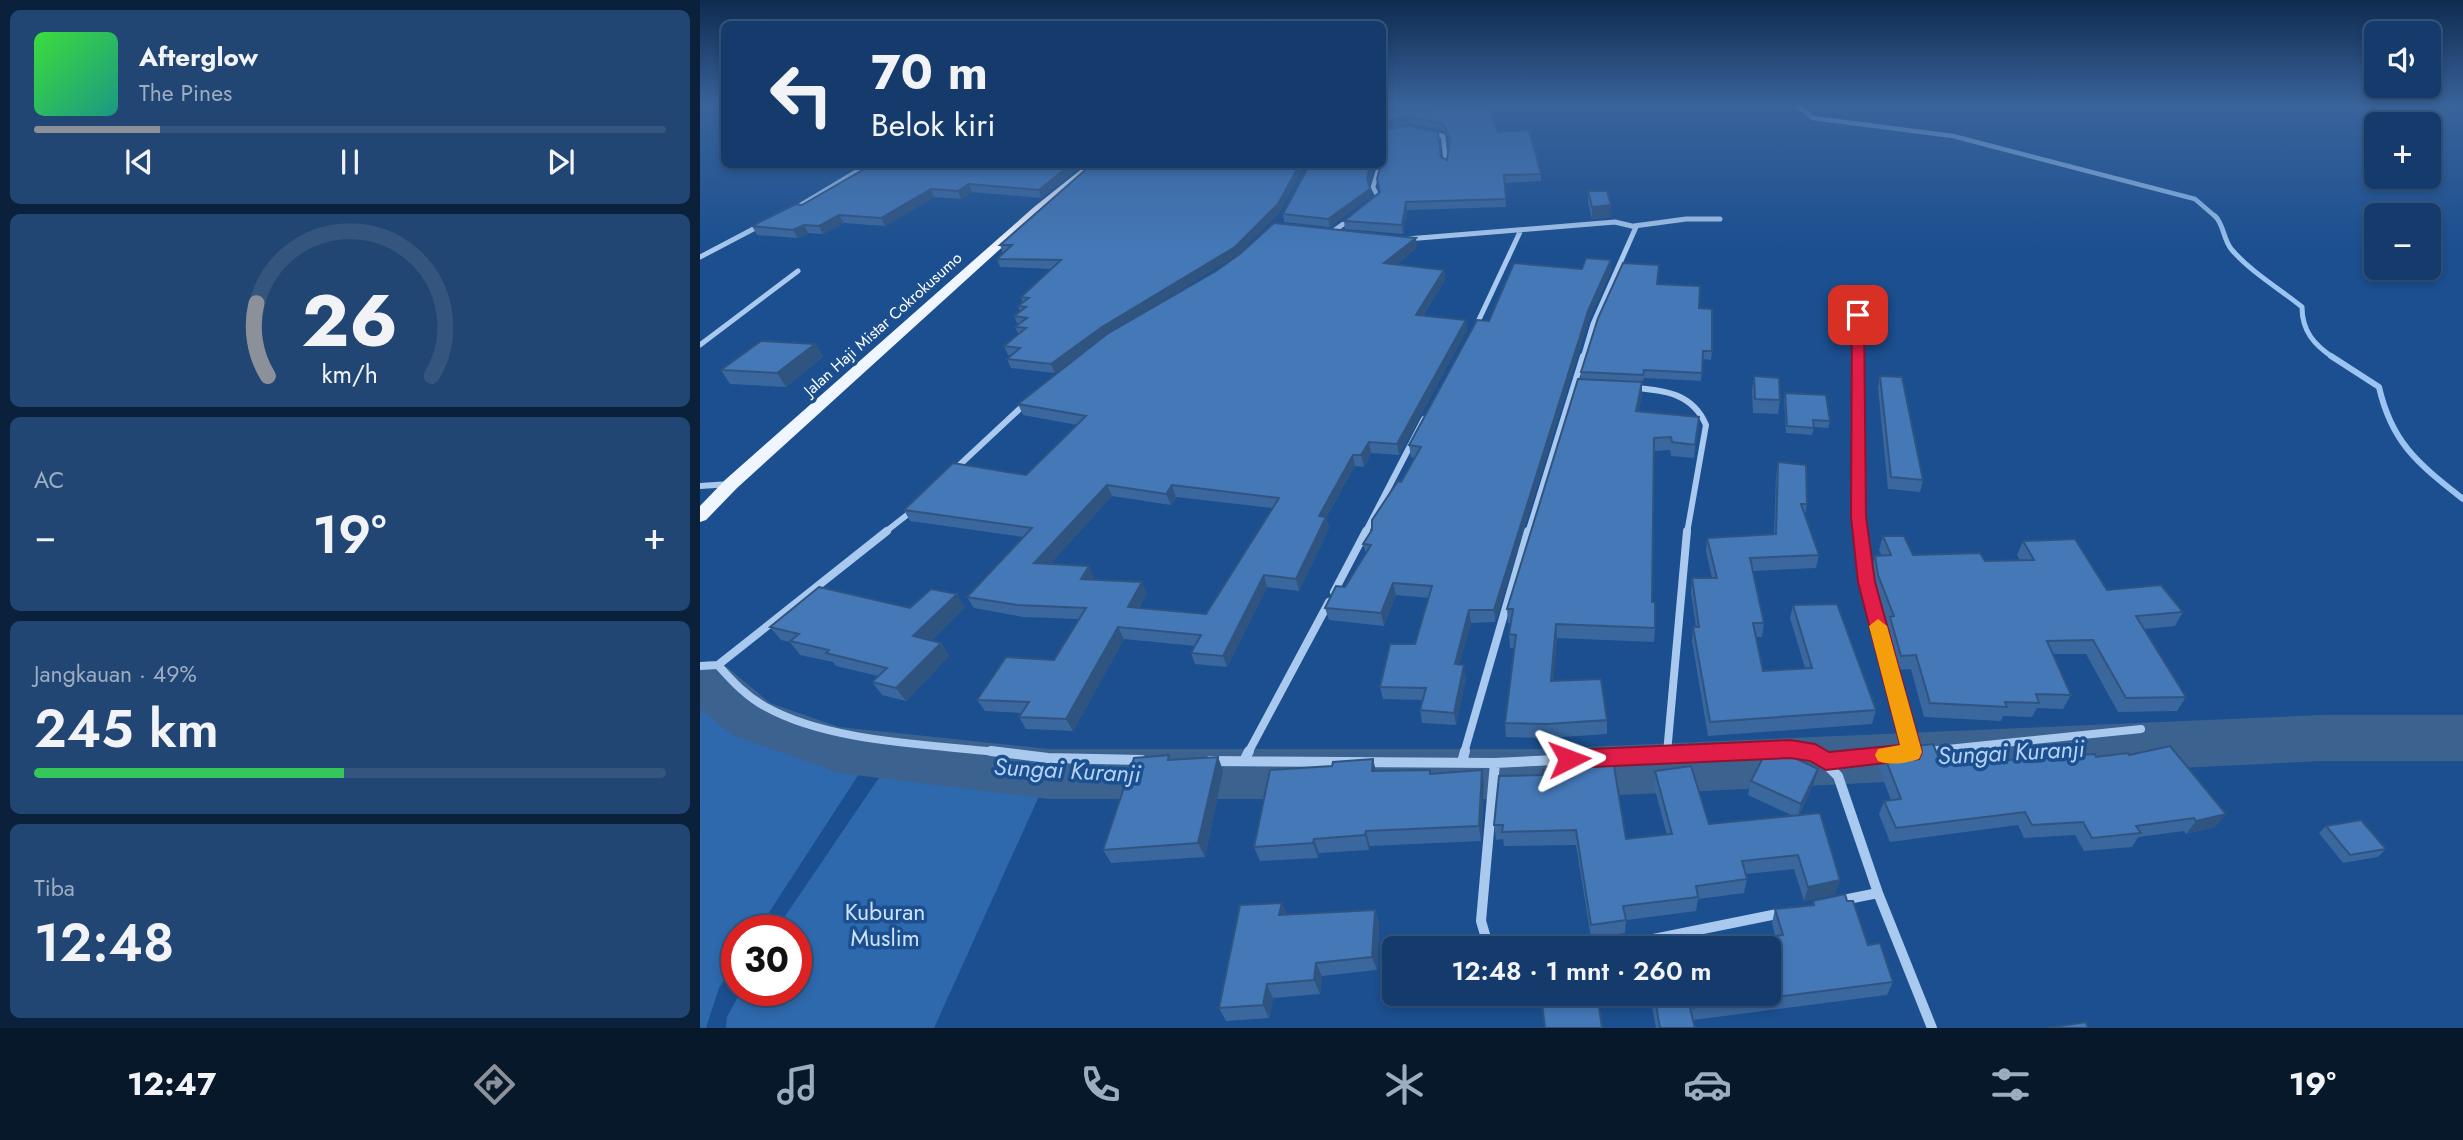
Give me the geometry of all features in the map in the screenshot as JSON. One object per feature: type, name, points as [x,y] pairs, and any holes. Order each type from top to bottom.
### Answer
[{"type":"main road","name":"Jalan Haji Mistar Cokrokusumo","points":[[700,516],[731,484],[1038,209],[1091,168]]},
{"type":"street","points":[[1445,154],[1446,163]]},
{"type":"street","points":[[782,215],[862,168]]},
{"type":"street","points":[[1363,210],[1378,197],[1373,187],[1379,168]]},
{"type":"street","points":[[1331,233],[1352,217]]},
{"type":"street","points":[[1396,239],[1520,232],[1615,222],[1634,226],[1686,219],[1720,219]]},
{"type":"street","points":[[700,257],[771,221]]},
{"type":"street","points":[[1462,762],[1499,625],[1593,324],[1631,244],[1634,226]]},
{"type":"street","points":[[1318,231],[1342,234]]},
{"type":"street","points":[[1470,338],[1520,232]]},
{"type":"street","points":[[700,345],[798,271]]},
{"type":"street","points":[[1858,315],[1858,517],[1866,582],[1912,752]]},
{"type":"street","points":[[1575,386],[1588,386]]},
{"type":"street","points":[[1626,388],[1665,390],[1687,399],[1702,410],[1706,425],[1684,551],[1667,754]]},
{"type":"street","points":[[950,474],[1035,396]]},
{"type":"street","points":[[1244,761],[1432,408]]},
{"type":"street","points":[[700,486],[731,484]]},
{"type":"street","points":[[700,666],[718,665],[921,504]]},
{"type":"street","points":[[718,665],[740,689],[765,707],[819,730],[1048,758],[1154,760]]},
{"type":"street","points":[[1826,761],[2141,729]]},
{"type":"street","points":[[1193,761],[1495,763],[1790,749],[1815,753],[1826,761],[1838,776],[1878,893],[1932,1028]]},
{"type":"street","points":[[1485,936],[1481,921],[1495,763]]},
{"type":"street","points":[[1824,904],[1878,893]]},
{"type":"street","points":[[1667,936],[1797,909]]},
{"type":"green space","name":"Kuburan Muslim","points":[[708,682],[732,705],[764,727],[870,757],[767,915],[721,915],[721,985],[706,1028],[700,1028],[700,690]]},
{"type":"green space","name":"Kuburan Muslim","points":[[893,757],[1049,774],[934,1028],[726,1028],[727,1017],[733,1006],[812,1006],[812,915],[786,915]]},
{"type":"building","points":[[1386,154],[1441,154],[1447,160],[1448,154],[1536,154],[1541,174],[1504,175],[1506,199],[1406,202],[1402,225],[1344,221],[1380,192],[1377,179],[1380,168],[1386,168]]},
{"type":"building","points":[[866,168],[1066,168],[1039,190],[969,184],[958,191],[931,189],[881,218],[839,215],[819,226],[804,225],[793,230],[752,226],[796,204],[802,205]]},
{"type":"building","points":[[1087,168],[1298,168],[1278,204],[1235,247],[1102,327],[1051,364],[1007,359],[1020,348],[1004,346],[1026,328],[1015,327],[1027,318],[1014,316],[1026,307],[1018,306],[1029,298],[1021,297],[1061,260],[997,259],[1012,245],[1000,245]]},
{"type":"building","points":[[1308,168],[1370,168],[1367,178],[1370,189],[1328,219],[1283,214]]},
{"type":"building","points":[[1588,191],[1607,191],[1611,205],[1592,207]]},
{"type":"building","points":[[1274,223],[1416,238],[1384,263],[1444,270],[1416,315],[1466,320],[1397,444],[1369,442],[1361,455],[1353,455],[1319,516],[1326,517],[1296,579],[1264,575],[1223,656],[1191,653],[1201,635],[1118,627],[1066,719],[1019,717],[1029,702],[977,700],[1006,657],[1054,660],[1086,608],[1017,605],[967,597],[1032,528],[904,510],[953,463],[1026,475],[1086,416],[1018,404],[1107,334],[1216,271]],"holes":[[[1107,485],[1166,494],[1172,485],[1279,498],[1206,614],[1128,607],[1142,582],[1081,579],[1089,566],[1034,563]]]},
{"type":"building","points":[[1586,258],[1611,260],[1588,311],[1494,610],[1469,610],[1455,664],[1464,665],[1454,713],[1420,710],[1426,688],[1380,687],[1390,644],[1415,644],[1432,586],[1393,583],[1381,613],[1325,608],[1336,586],[1345,587],[1371,545],[1363,544],[1372,530],[1372,520],[1398,481],[1401,482],[1421,447],[1409,445],[1477,320],[1489,321],[1514,263],[1582,269]]},
{"type":"building","points":[[1623,263],[1659,265],[1657,284],[1700,286],[1699,308],[1712,309],[1712,351],[1703,351],[1702,373],[1644,370],[1643,375],[1581,372],[1598,318]]},
{"type":"building","points":[[761,341],[815,344],[777,373],[721,370]]},
{"type":"building","points":[[1754,376],[1779,378],[1780,400],[1755,399]]},
{"type":"building","points":[[1880,376],[1902,377],[1923,480],[1891,477]]},
{"type":"building","points":[[1578,379],[1642,382],[1636,411],[1699,417],[1695,445],[1672,442],[1671,437],[1654,438],[1652,602],[1655,602],[1655,628],[1556,624],[1551,681],[1601,679],[1607,720],[1547,724],[1505,723],[1516,635],[1509,634],[1513,609],[1507,609]]},
{"type":"building","points":[[1785,393],[1826,395],[1830,421],[1813,420],[1814,428],[1787,426]]},
{"type":"building","points":[[1778,462],[1806,465],[1807,504],[1801,504],[1819,555],[1750,558],[1764,623],[1753,623],[1763,671],[1812,668],[1793,605],[1837,604],[1876,710],[1710,722],[1693,627],[1699,627],[1692,578],[1717,578],[1707,538],[1776,534]]},
{"type":"building","points":[[1883,536],[1904,536],[1913,555],[1980,553],[1985,561],[2034,560],[2023,541],[2075,539],[2107,590],[2161,585],[2183,612],[2136,616],[2186,697],[2126,698],[2093,640],[2047,641],[2071,695],[2036,694],[2039,703],[2005,702],[2007,707],[1930,703],[1916,655],[1901,656],[1890,617],[1894,616],[1878,575],[1875,556],[1891,555]]},
{"type":"building","points":[[819,587],[910,608],[931,589],[957,594],[913,636],[941,643],[896,688],[872,682],[887,668],[790,641],[799,634],[770,627]]},
{"type":"building","points":[[1933,744],[1940,761],[2005,754],[2008,760],[2095,754],[2096,757],[2129,755],[2170,746],[2226,814],[2196,821],[2194,818],[2136,826],[2141,833],[2092,838],[2083,822],[2032,825],[2025,812],[1896,828],[1884,801],[1901,799],[1882,750]]},
{"type":"building","points":[[1769,746],[1818,769],[1801,804],[1751,781]]},
{"type":"building","points":[[1169,755],[1168,760],[1218,757],[1198,843],[1103,850],[1134,758]]},
{"type":"building","points":[[1373,759],[1372,771],[1430,770],[1430,774],[1482,770],[1479,826],[1366,831],[1365,835],[1314,839],[1313,843],[1254,847],[1270,770],[1332,766],[1333,762]]},
{"type":"building","points":[[1613,760],[1626,839],[1672,834],[1655,771],[1691,766],[1709,824],[1820,813],[1840,880],[1808,887],[1798,855],[1742,861],[1747,879],[1696,886],[1698,897],[1623,906],[1626,920],[1591,925],[1576,830],[1502,832],[1503,825],[1494,825],[1499,776],[1543,775],[1543,770],[1585,767],[1584,763]]},
{"type":"building","points":[[2361,820],[2386,849],[2350,855],[2326,826]]},
{"type":"building","points":[[1845,894],[1847,901],[1853,901],[1868,945],[1880,943],[1893,982],[1781,996],[1781,936],[1775,936],[1783,935],[1775,909],[1814,905],[1813,901]]},
{"type":"building","points":[[1282,903],[1279,915],[1375,910],[1372,957],[1316,963],[1314,980],[1267,984],[1263,1005],[1219,1008],[1240,905]]},
{"type":"building","points":[[1542,1006],[1599,1006],[1602,1028],[1545,1028]]},
{"type":"building","points":[[1656,1006],[1706,1006],[1690,1008],[1695,1028],[1660,1028]]},
{"type":"building","points":[[2086,1022],[2088,1028],[2047,1028]]},
{"type":"waterway","points":[[2022,154],[2195,199],[2216,217]]},
{"type":"waterway","points":[[2216,217],[2232,250],[2302,307],[2304,323],[2310,337],[2333,358]]},
{"type":"waterway","points":[[2333,358],[2379,387],[2391,424],[2409,451],[2463,499]]},
{"type":"waterway","name":"Sungai Kuranji","points":[[700,688],[708,682],[751,719],[839,750],[1049,774],[1536,774],[2323,738],[2463,738]]},
{"type":"slow traffic","points":[[1878,626],[1912,752],[1885,755]]},
{"type":"route","points":[[1569,759],[1790,749],[1815,753],[1826,761],[1912,752],[1866,582],[1858,517],[1858,315]]}]
